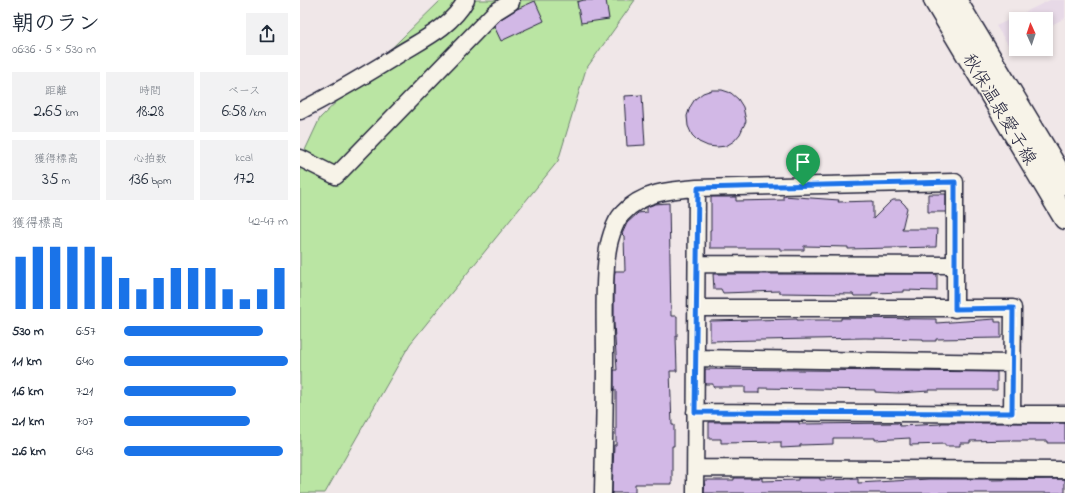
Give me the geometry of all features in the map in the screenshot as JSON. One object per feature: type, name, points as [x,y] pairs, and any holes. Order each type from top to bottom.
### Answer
[{"type":"main road","name":"秋保温泉愛子線","points":[[935,0],[1065,218]]},
{"type":"main road","name":"秋保温泉愛子線","points":[[955,0],[1065,183]]},
{"type":"street","points":[[300,111],[331,96],[434,34],[452,19],[466,0]]},
{"type":"street","points":[[300,158],[336,176],[494,12],[513,1]]},
{"type":"street","points":[[603,493],[605,296],[607,256],[610,240],[621,215],[633,204],[645,197],[660,192],[698,188],[955,182],[955,309]]},
{"type":"street","points":[[695,493],[698,188]]},
{"type":"street","points":[[697,264],[955,265]]},
{"type":"street","points":[[697,308],[1013,308],[1012,413]]},
{"type":"street","points":[[696,358],[1012,363]]},
{"type":"street","points":[[695,412],[1065,414]]},
{"type":"street","points":[[696,468],[1065,470]]},
{"type":"shaded area","points":[[1050,0],[1065,0],[1065,18],[1053,24],[1053,12],[1025,12]]},
{"type":"shaded area","points":[[1009,20],[1009,46],[996,26]]},
{"type":"green space","points":[[441,0],[635,0],[586,69],[558,161],[410,344],[325,493],[300,493],[300,161],[320,118]]},
{"type":"building","points":[[584,0],[606,0],[609,19],[581,23],[577,2]]},
{"type":"building","points":[[535,1],[544,21],[501,41],[494,26],[501,19],[517,9]]},
{"type":"building","points":[[712,90],[722,90],[731,93],[738,99],[743,107],[746,121],[740,134],[734,141],[726,146],[708,146],[699,142],[692,135],[688,126],[687,116],[695,99],[703,93]]},
{"type":"building","points":[[642,95],[645,145],[627,146],[624,96]]},
{"type":"building","points":[[928,194],[946,194],[946,212],[928,212]]},
{"type":"building","points":[[783,196],[839,200],[838,202],[873,201],[873,219],[890,202],[893,200],[900,200],[907,208],[902,229],[937,229],[936,247],[848,249],[848,247],[804,246],[804,250],[780,250],[780,248],[710,248],[711,197],[736,197],[736,201],[783,200]]},
{"type":"building","points":[[669,203],[671,316],[677,316],[677,371],[670,371],[672,425],[674,425],[674,446],[672,446],[672,484],[635,484],[635,493],[612,493],[614,445],[616,445],[616,390],[614,390],[614,370],[617,370],[614,323],[614,281],[615,271],[625,271],[624,236],[622,234],[627,223],[638,213],[647,212],[647,207],[655,204]]},
{"type":"building","points":[[713,274],[937,274],[937,291],[904,290],[904,292],[872,293],[872,296],[854,296],[853,294],[780,293],[780,291],[723,293],[721,289],[714,289]]},
{"type":"building","points":[[841,318],[936,319],[936,323],[995,319],[995,322],[1001,322],[1001,338],[936,339],[936,341],[923,341],[923,339],[865,338],[710,341],[710,321],[797,319],[841,320]]},
{"type":"building","points":[[705,369],[997,372],[997,390],[929,390],[899,393],[875,392],[875,390],[759,388],[759,393],[745,393],[745,387],[713,387],[713,384],[705,384]]},
{"type":"building","points":[[709,422],[799,422],[799,424],[899,423],[900,426],[941,423],[1065,423],[1065,443],[1011,440],[970,441],[970,443],[960,443],[960,446],[945,446],[945,444],[910,445],[910,438],[875,440],[875,438],[833,438],[833,444],[800,445],[800,447],[781,448],[781,442],[721,443],[721,439],[709,439]]},
{"type":"building","points":[[734,478],[762,478],[762,481],[798,480],[798,478],[820,478],[820,480],[858,479],[858,483],[929,479],[1065,479],[1065,493],[704,493],[705,480],[734,480]]},
{"type":"route","points":[[955,182],[955,309],[1013,308],[1012,413],[695,412],[698,188],[803,186],[955,182]]}]
